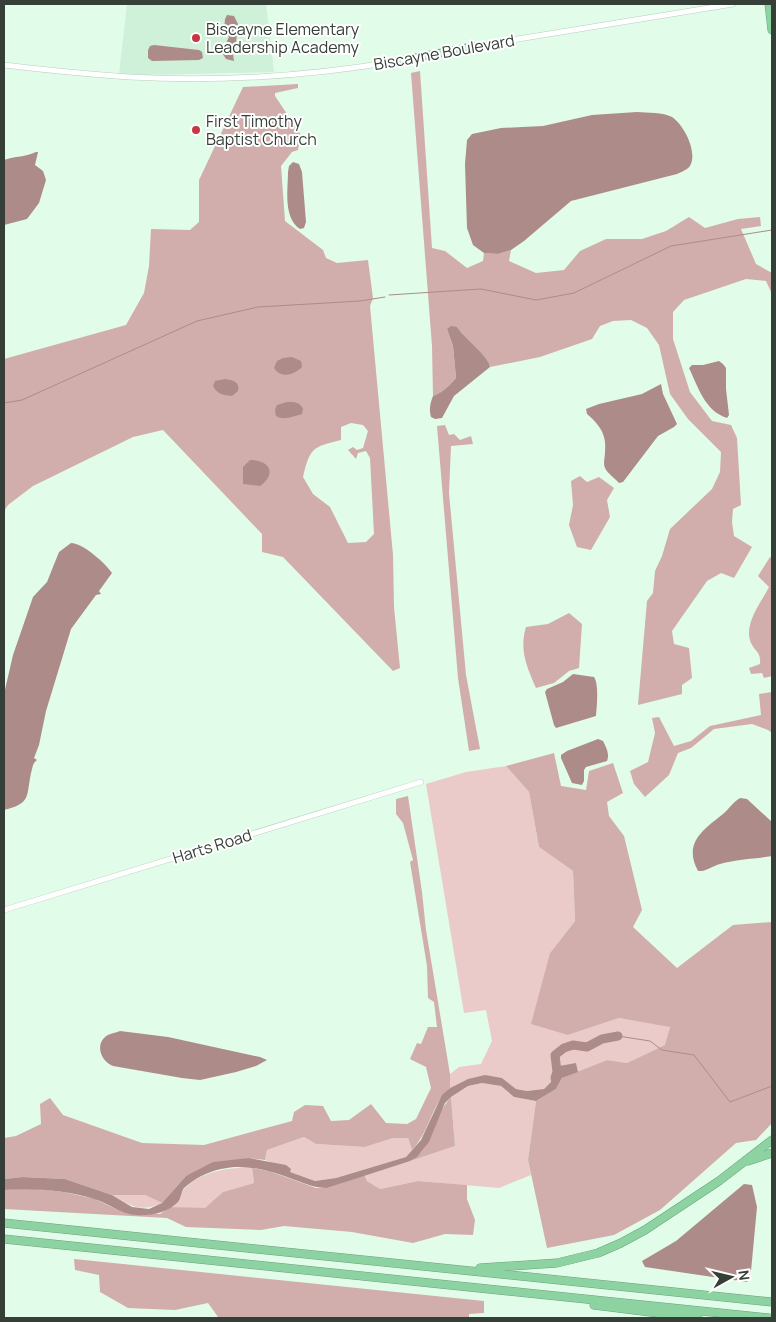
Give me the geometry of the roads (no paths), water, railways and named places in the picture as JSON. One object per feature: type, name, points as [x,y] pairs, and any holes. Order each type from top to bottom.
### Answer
[{"type":"highway","points":[[769,4],[772,30]]},
{"type":"highway","points":[[456,1269],[557,1263],[598,1252],[621,1243],[645,1230],[719,1182],[772,1140]]},
{"type":"highway","points":[[741,1164],[772,1153]]},
{"type":"highway","points":[[4,1223],[772,1302]]},
{"type":"highway","points":[[4,1239],[769,1318]]},
{"type":"highway","points":[[539,1294],[548,1298],[698,1318]]},
{"type":"main road","name":"Biscayne Boulevard","points":[[398,61],[475,46]]},
{"type":"street","name":"Biscayne Boulevard","points":[[475,46],[733,4]]},
{"type":"street","name":"Biscayne Boulevard","points":[[4,65],[112,76],[201,78],[291,74],[398,61]]},
{"type":"street","name":"Harts Road","points":[[4,910],[421,782]]},
{"type":"waterway","points":[[389,295],[481,289],[536,300],[574,293],[671,246],[772,230]]},
{"type":"waterway","points":[[4,403],[22,400],[197,321],[258,307],[360,301],[385,297]]},
{"type":"waterway","points":[[618,1036],[650,1041],[662,1050],[694,1055],[730,1102],[772,1086]]},
{"type":"waterway","points":[[555,1078],[557,1072],[555,1055],[564,1048],[573,1045],[587,1047],[602,1039],[618,1036]]},
{"type":"place","name":"Biscayne Elementary Leadership Academy","points":[[196,38]]},
{"type":"place","name":"First Timothy Baptist Church","points":[[196,130]]}]
